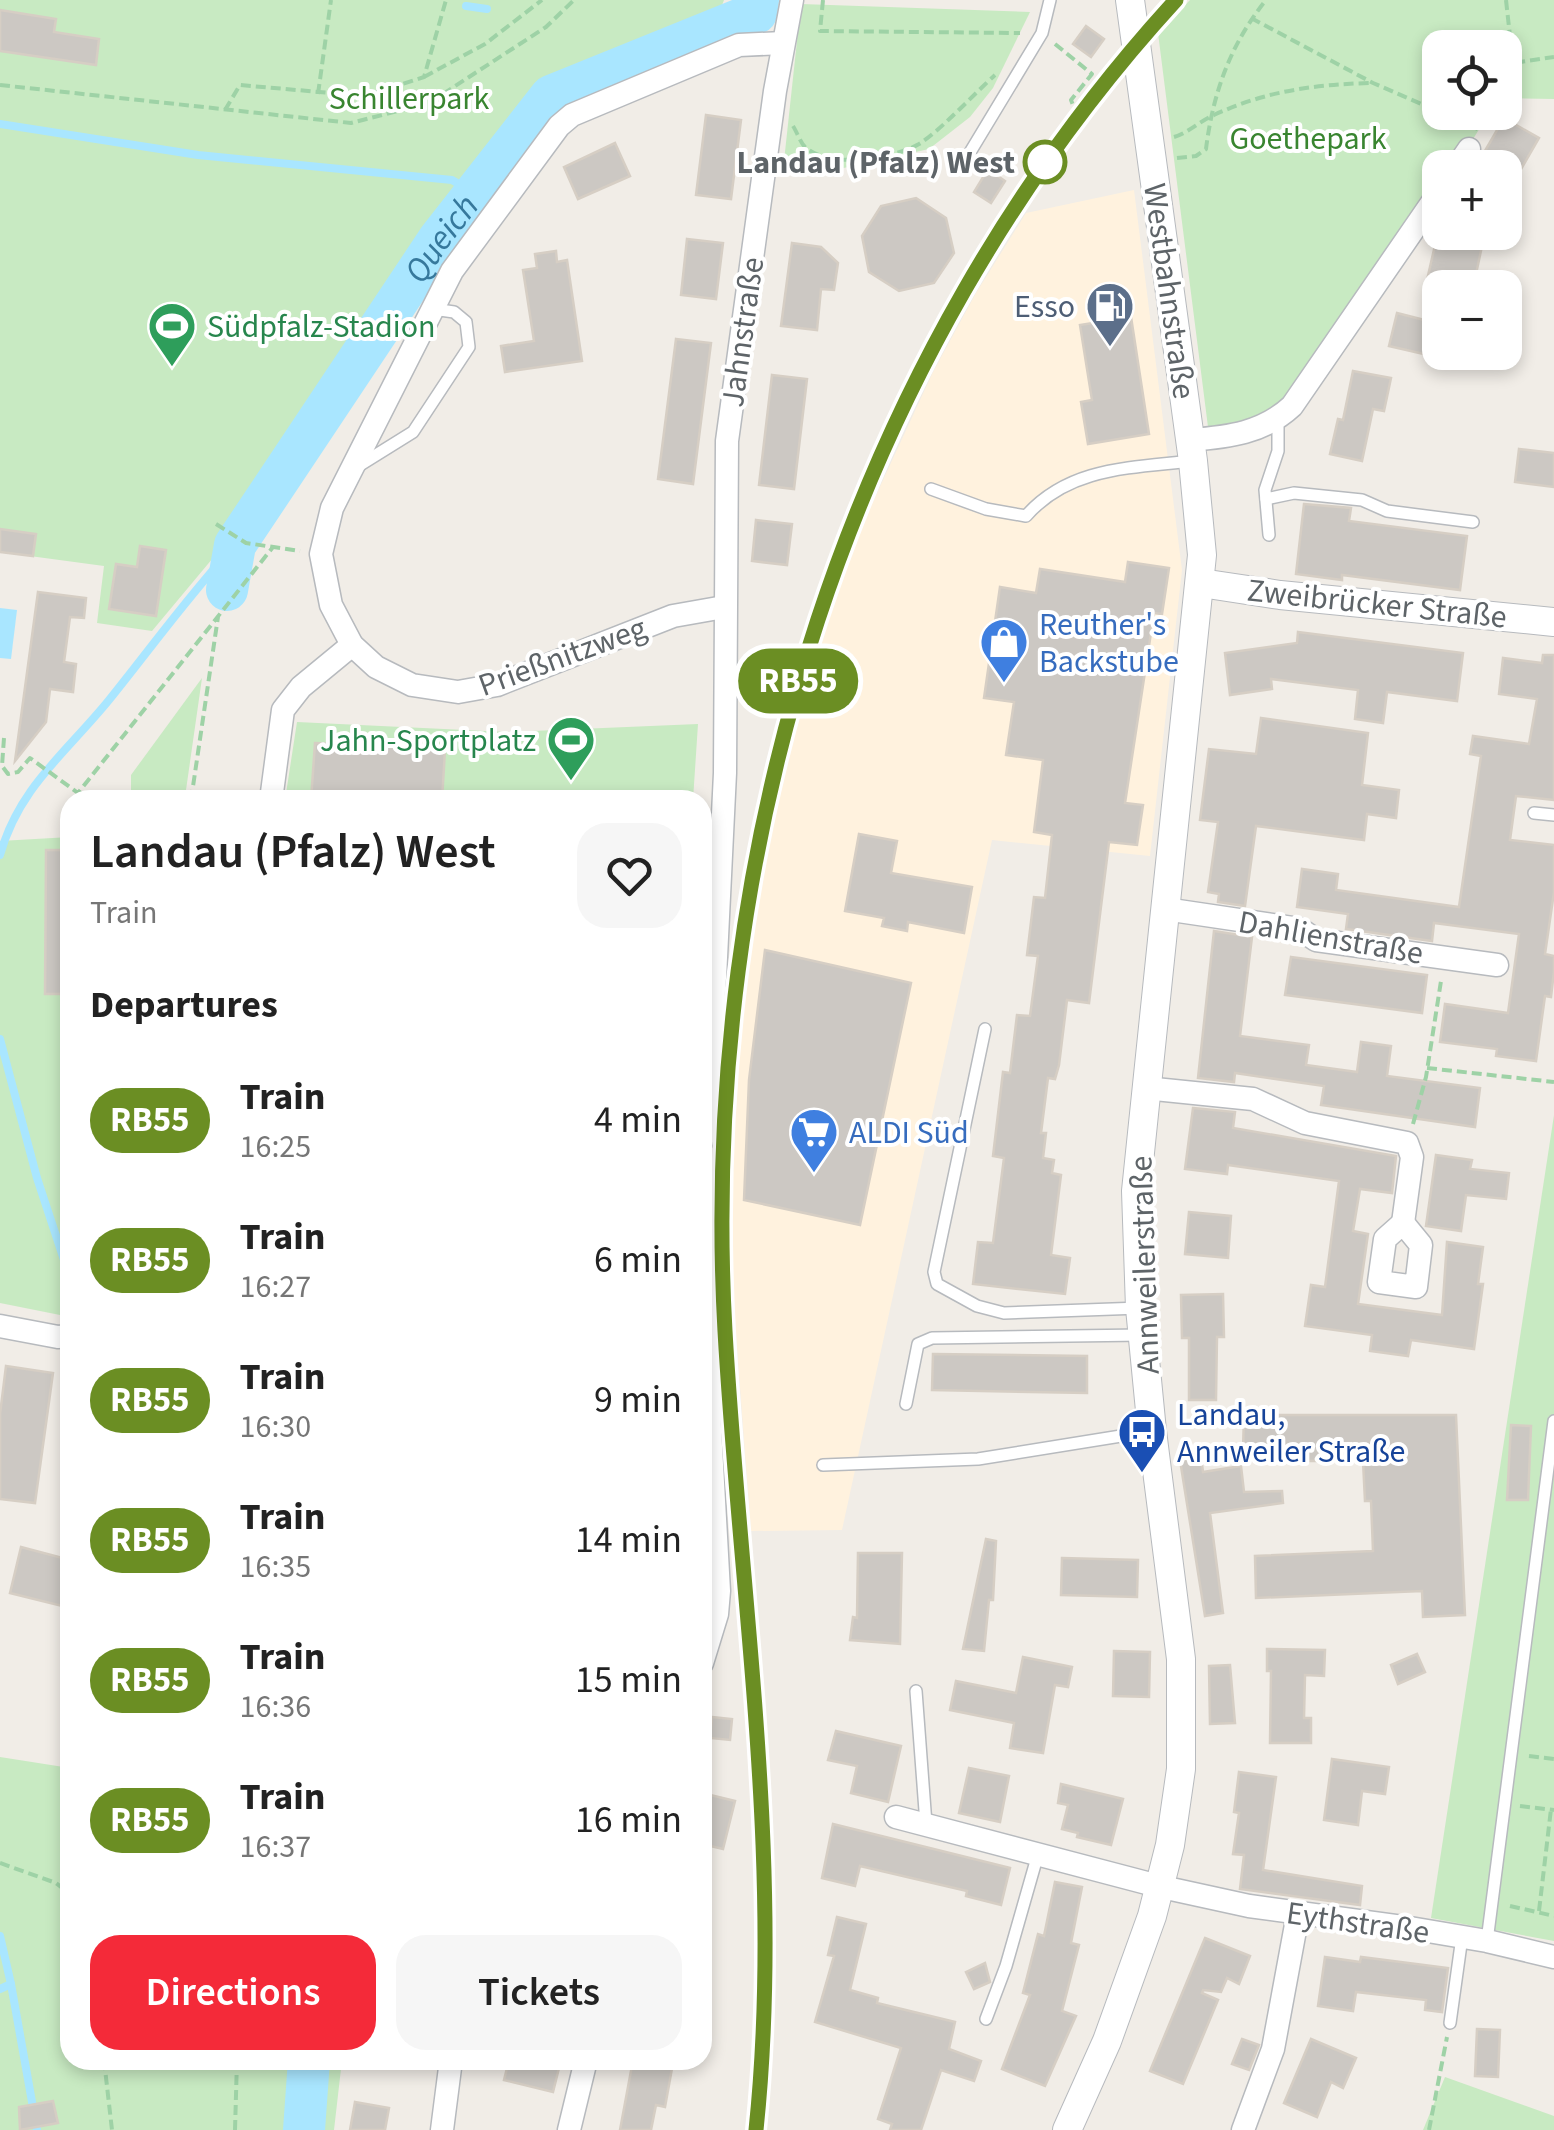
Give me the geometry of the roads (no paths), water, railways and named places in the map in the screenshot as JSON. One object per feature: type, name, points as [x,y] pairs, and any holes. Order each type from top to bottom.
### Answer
[{"type":"street","name":"Jahnstraße","points":[[712,1008],[722,875],[727,441],[792,0]]},
{"type":"street","name":"Westbahnstraße","points":[[1130,0],[1202,530],[1201,584]]},
{"type":"street","name":"Prießnitzweg","points":[[724,608],[673,616],[497,685],[458,692],[422,688],[376,667],[352,645],[331,605],[321,554],[332,508],[432,309],[476,235],[548,139],[572,115],[739,45],[783,43]]},
{"type":"street","points":[[1192,450],[1252,431],[1278,419],[1292,406],[1422,217]]},
{"type":"street","name":"Zweibrücker Straße","points":[[1201,584],[1554,622]]},
{"type":"street","name":"Annweilerstraße","points":[[1067,2130],[1107,2041],[1162,1887],[1179,1786],[1182,1685],[1178,1626],[1152,1431],[1136,1191],[1201,584]]},
{"type":"street","points":[[272,790],[283,710],[302,687],[352,645]]},
{"type":"street","name":"Dahlienstraße","points":[[1165,908],[1300,929],[1316,940],[1497,965]]},
{"type":"street","points":[[1145,1088],[1253,1099],[1304,1123],[1408,1143],[1412,1157],[1403,1223]]},
{"type":"street","points":[[0,1326],[60,1342]]},
{"type":"street","points":[[712,1450],[719,1567],[717,1614],[712,1631]]},
{"type":"street","points":[[896,1817],[1162,1887]]},
{"type":"street","name":"Eythstraße","points":[[1162,1887],[1298,1914],[1487,1941],[1554,1957]]},
{"type":"street","points":[[1243,2130],[1273,2049],[1298,1914]]},
{"type":"street","points":[[442,2130],[450,2070]]},
{"type":"street","points":[[569,2130],[584,2070]]},
{"type":"lane","points":[[969,154],[1042,33],[1050,0]]},
{"type":"lane","points":[[352,470],[413,432],[469,347],[466,322],[454,312],[432,309]]},
{"type":"lane","points":[[1269,535],[1265,490],[1278,451],[1278,419]]},
{"type":"lane","points":[[930,489],[986,509],[1026,516],[1054,490],[1084,476],[1192,450]]},
{"type":"lane","points":[[1266,499],[1294,494],[1362,500],[1388,512],[1473,522]]},
{"type":"lane","points":[[1534,813],[1554,815]]},
{"type":"lane","points":[[986,1029],[934,1272],[937,1284],[977,1306],[1004,1313],[1142,1321]]},
{"type":"lane","points":[[906,1404],[918,1344],[932,1338],[1142,1321]]},
{"type":"lane","points":[[1487,1941],[1554,1421]]},
{"type":"lane","points":[[823,1464],[978,1459],[1152,1431]]},
{"type":"lane","points":[[916,1691],[926,1824]]},
{"type":"lane","points":[[986,2019],[1006,1966],[1038,1854]]},
{"type":"lane","points":[[1450,2023],[1462,1937]]},
{"type":"water","points":[[0,608],[17,610],[11,659],[0,658]]},
{"type":"waterway","name":"Queich","points":[[227,590],[235,545],[439,239],[551,96],[756,13],[758,0]]},
{"type":"waterway","points":[[466,6],[487,9]]},
{"type":"waterway","points":[[0,124],[198,155],[452,180],[476,194]]},
{"type":"waterway","points":[[0,855],[8,831],[32,790],[235,545]]},
{"type":"waterway","points":[[0,1039],[60,1248]]},
{"type":"waterway","points":[[0,1936],[11,1984],[0,1989]]},
{"type":"waterway","points":[[11,1984],[37,2130]]},
{"type":"waterway","name":"Queich","points":[[304,2130],[308,2070]]},
{"type":"railway","points":[[756,2130],[764,2030],[763,1830],[725,1331],[723,1151],[738,971],[769,794],[817,620],[882,452],[963,291],[1061,140],[1176,0]]},
{"type":"train","name":"RB55","points":[[756,2130],[766,2009],[764,1866],[725,1330],[722,1191],[730,1036],[759,838],[784,731],[835,569],[889,438],[923,368],[975,273],[1054,150],[1123,57],[1176,0]]},
{"type":"place","name":"Landau (Pfalz) West","points":[[1045,162]]},
{"type":"place","name":"Esso","points":[[1110,348]]},
{"type":"place","name":"Südpfalz-Stadion","points":[[172,368]]},
{"type":"place","name":"Reuther's Backstube","points":[[1004,684]]},
{"type":"place","name":"Jahn-Sportplatz","points":[[571,782]]},
{"type":"place","name":"ALDI Süd","points":[[814,1174]]},
{"type":"place","name":"Landau, Annweiler Straße","points":[[1142,1474]]},
{"type":"park label","name":"Schillerpark","points":[[409,98]]},
{"type":"park label","name":"Goethepark","points":[[1308,138]]}]
